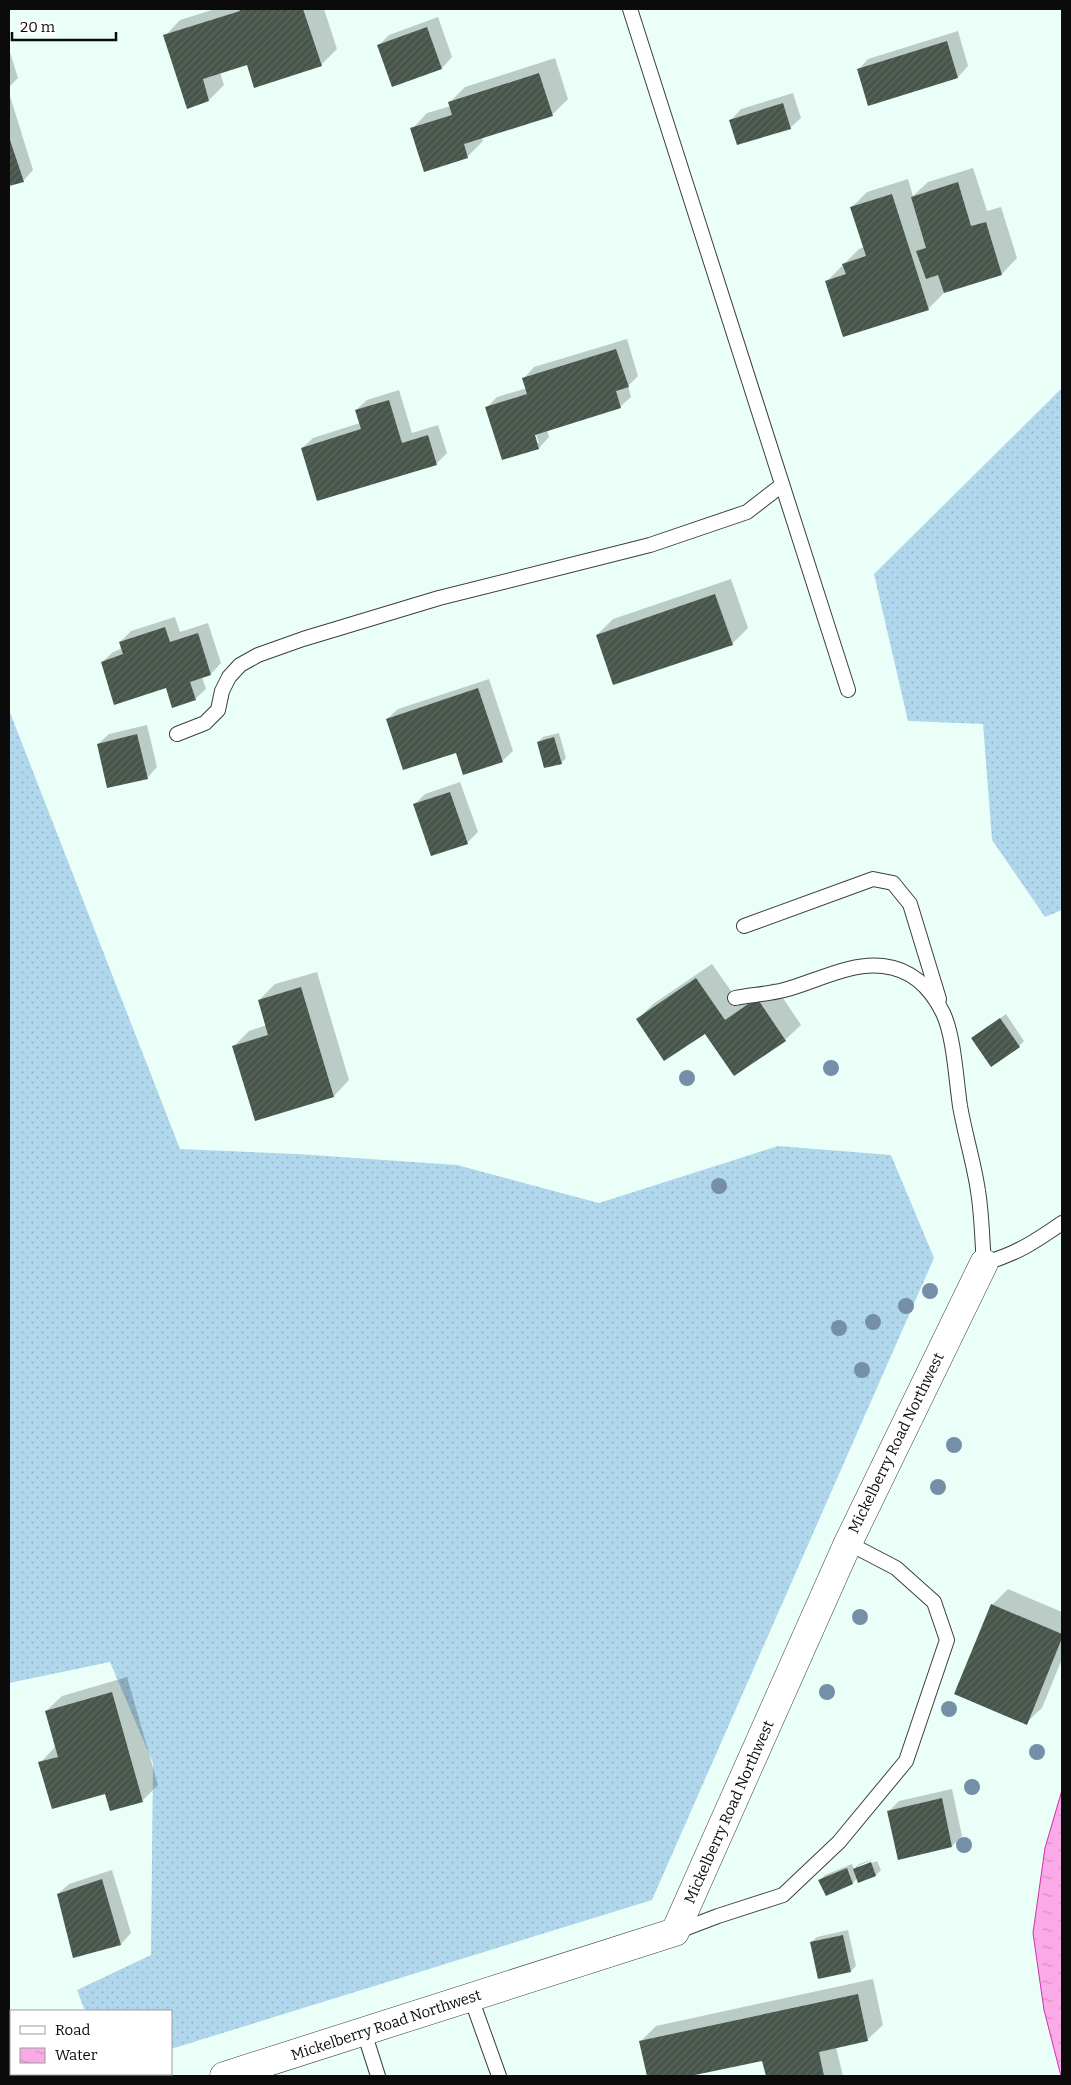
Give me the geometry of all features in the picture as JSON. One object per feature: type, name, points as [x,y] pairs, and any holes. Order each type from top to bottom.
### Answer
[{"type":"street","name":"Mickelberry Road Northwest","points":[[224,2076],[676,1932],[848,1543],[984,1263]]},
{"type":"lane","points":[[630,9],[848,690]]},
{"type":"lane","points":[[177,734],[205,723],[218,710],[222,691],[229,677],[240,665],[258,655],[439,598],[565,568],[658,543],[747,512],[782,485]]},
{"type":"lane","points":[[744,926],[873,879],[893,883],[910,904],[944,1014],[951,1044],[963,1124],[979,1192],[984,1263],[1007,1257],[1036,1241],[1062,1223]]},
{"type":"lane","points":[[735,998],[782,990],[852,968],[883,966],[901,970],[919,980],[932,995],[944,1014]]},
{"type":"lane","points":[[676,1932],[783,1895],[839,1842],[906,1761],[947,1640],[934,1602],[896,1568],[848,1543]]},
{"type":"lane","points":[[471,1998],[499,2076]]},
{"type":"lane","points":[[364,2032],[378,2076]]},
{"type":"shaded area","points":[[1062,388],[1062,910],[1045,917],[992,840],[983,724],[908,721],[874,574]]},
{"type":"shaded area","points":[[9,710],[180,1149],[297,1154],[457,1165],[599,1203],[778,1146],[891,1155],[934,1258],[652,1900],[172,2049],[172,2010],[85,2010],[77,1990],[151,1955],[153,1763],[110,1662],[9,1683]]},
{"type":"water","points":[[1062,1790],[1061,2076],[1044,2010],[1033,1933],[1045,1848]]},
{"type":"building","points":[[239,9],[303,9],[322,66],[254,88],[247,65],[203,79],[209,101],[187,109],[163,35],[240,11]]},
{"type":"building","points":[[427,27],[442,69],[392,87],[377,45]]},
{"type":"building","points":[[947,41],[958,78],[868,106],[857,69]]},
{"type":"building","points":[[539,73],[553,116],[464,144],[468,158],[424,172],[410,128],[452,115],[448,102]]},
{"type":"building","points":[[783,103],[791,129],[737,145],[729,120]]},
{"type":"building","points":[[9,137],[24,182],[9,186]]},
{"type":"building","points":[[958,182],[971,226],[986,222],[1002,275],[944,293],[938,275],[926,279],[916,251],[926,248],[911,197]]},
{"type":"building","points":[[892,194],[929,310],[843,337],[825,281],[846,274],[842,264],[866,256],[850,207]]},
{"type":"building","points":[[616,349],[629,387],[616,391],[621,408],[535,435],[539,449],[502,460],[485,407],[527,394],[522,378]]},
{"type":"building","points":[[389,400],[402,443],[428,435],[437,465],[317,501],[301,448],[361,429],[355,410]]},
{"type":"building","points":[[715,594],[733,645],[613,685],[596,635]]},
{"type":"building","points":[[165,627],[170,642],[198,633],[211,675],[190,682],[196,700],[172,708],[166,688],[114,705],[101,662],[123,654],[119,642]]},
{"type":"building","points":[[478,688],[503,762],[463,775],[456,753],[403,770],[386,719]]},
{"type":"building","points":[[137,734],[148,779],[107,788],[97,744]]},
{"type":"building","points":[[554,737],[562,764],[544,768],[537,742]]},
{"type":"building","points":[[450,792],[468,844],[431,856],[413,804]]},
{"type":"building","points":[[696,978],[725,1020],[757,998],[786,1041],[734,1076],[705,1034],[664,1061],[636,1019]]},
{"type":"building","points":[[301,987],[334,1097],[255,1121],[232,1046],[268,1035],[258,1000]]},
{"type":"building","points":[[1000,1018],[1020,1047],[991,1067],[971,1038]]},
{"type":"building","points":[[991,1604],[1062,1634],[1027,1725],[954,1694]]},
{"type":"building","points":[[112,1692],[143,1802],[110,1811],[105,1794],[52,1809],[38,1762],[58,1757],[45,1711]]},
{"type":"building","points":[[942,1798],[952,1847],[898,1860],[887,1811]]},
{"type":"building","points":[[871,1862],[876,1876],[858,1883],[853,1869]]},
{"type":"building","points":[[847,1868],[853,1884],[826,1896],[818,1880]]},
{"type":"building","points":[[102,1879],[121,1945],[73,1958],[57,1894]]},
{"type":"building","points":[[843,1935],[851,1972],[818,1979],[810,1942]]},
{"type":"building","points":[[858,1994],[868,2041],[819,2052],[824,2076],[766,2076],[762,2061],[690,2076],[647,2076],[639,2041]]}]
